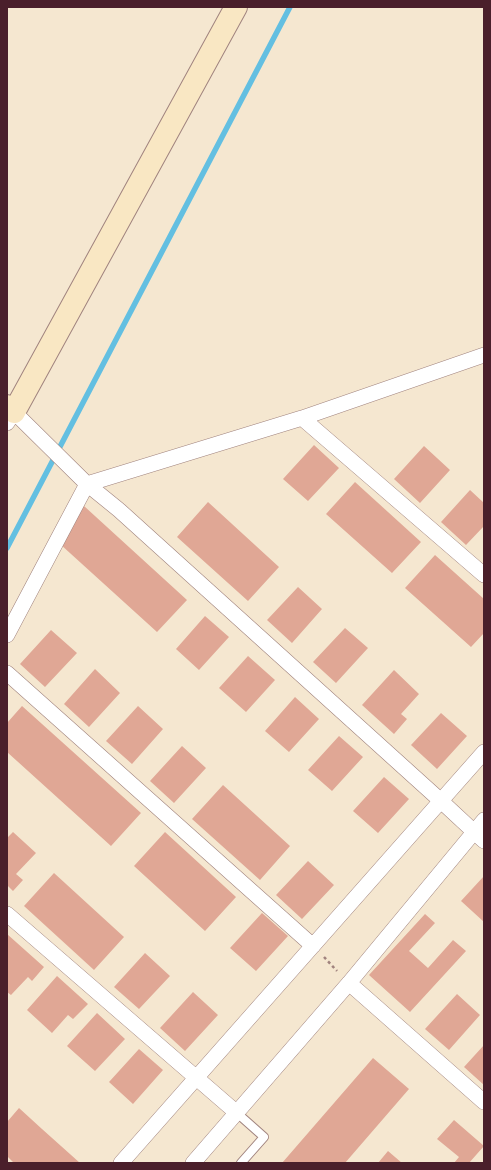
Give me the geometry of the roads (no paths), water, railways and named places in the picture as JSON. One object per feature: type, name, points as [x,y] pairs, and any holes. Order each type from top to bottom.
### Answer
[{"type":"street","points":[[236,7],[9,414],[49,447],[87,484],[119,510],[479,836]]},
{"type":"street","points":[[7,635],[87,484],[302,418],[484,355]]},
{"type":"street","points":[[302,418],[484,575]]},
{"type":"street","points":[[7,673],[313,946]]},
{"type":"street","points":[[121,1163],[484,752]]},
{"type":"street","points":[[193,1163],[238,1113],[348,983],[479,836],[484,820]]},
{"type":"street","points":[[7,914],[238,1113]]},
{"type":"street","points":[[348,983],[484,1102]]},
{"type":"lane","points":[[238,1113],[264,1137],[241,1163]]},
{"type":"waterway","points":[[7,548],[290,7]]}]
